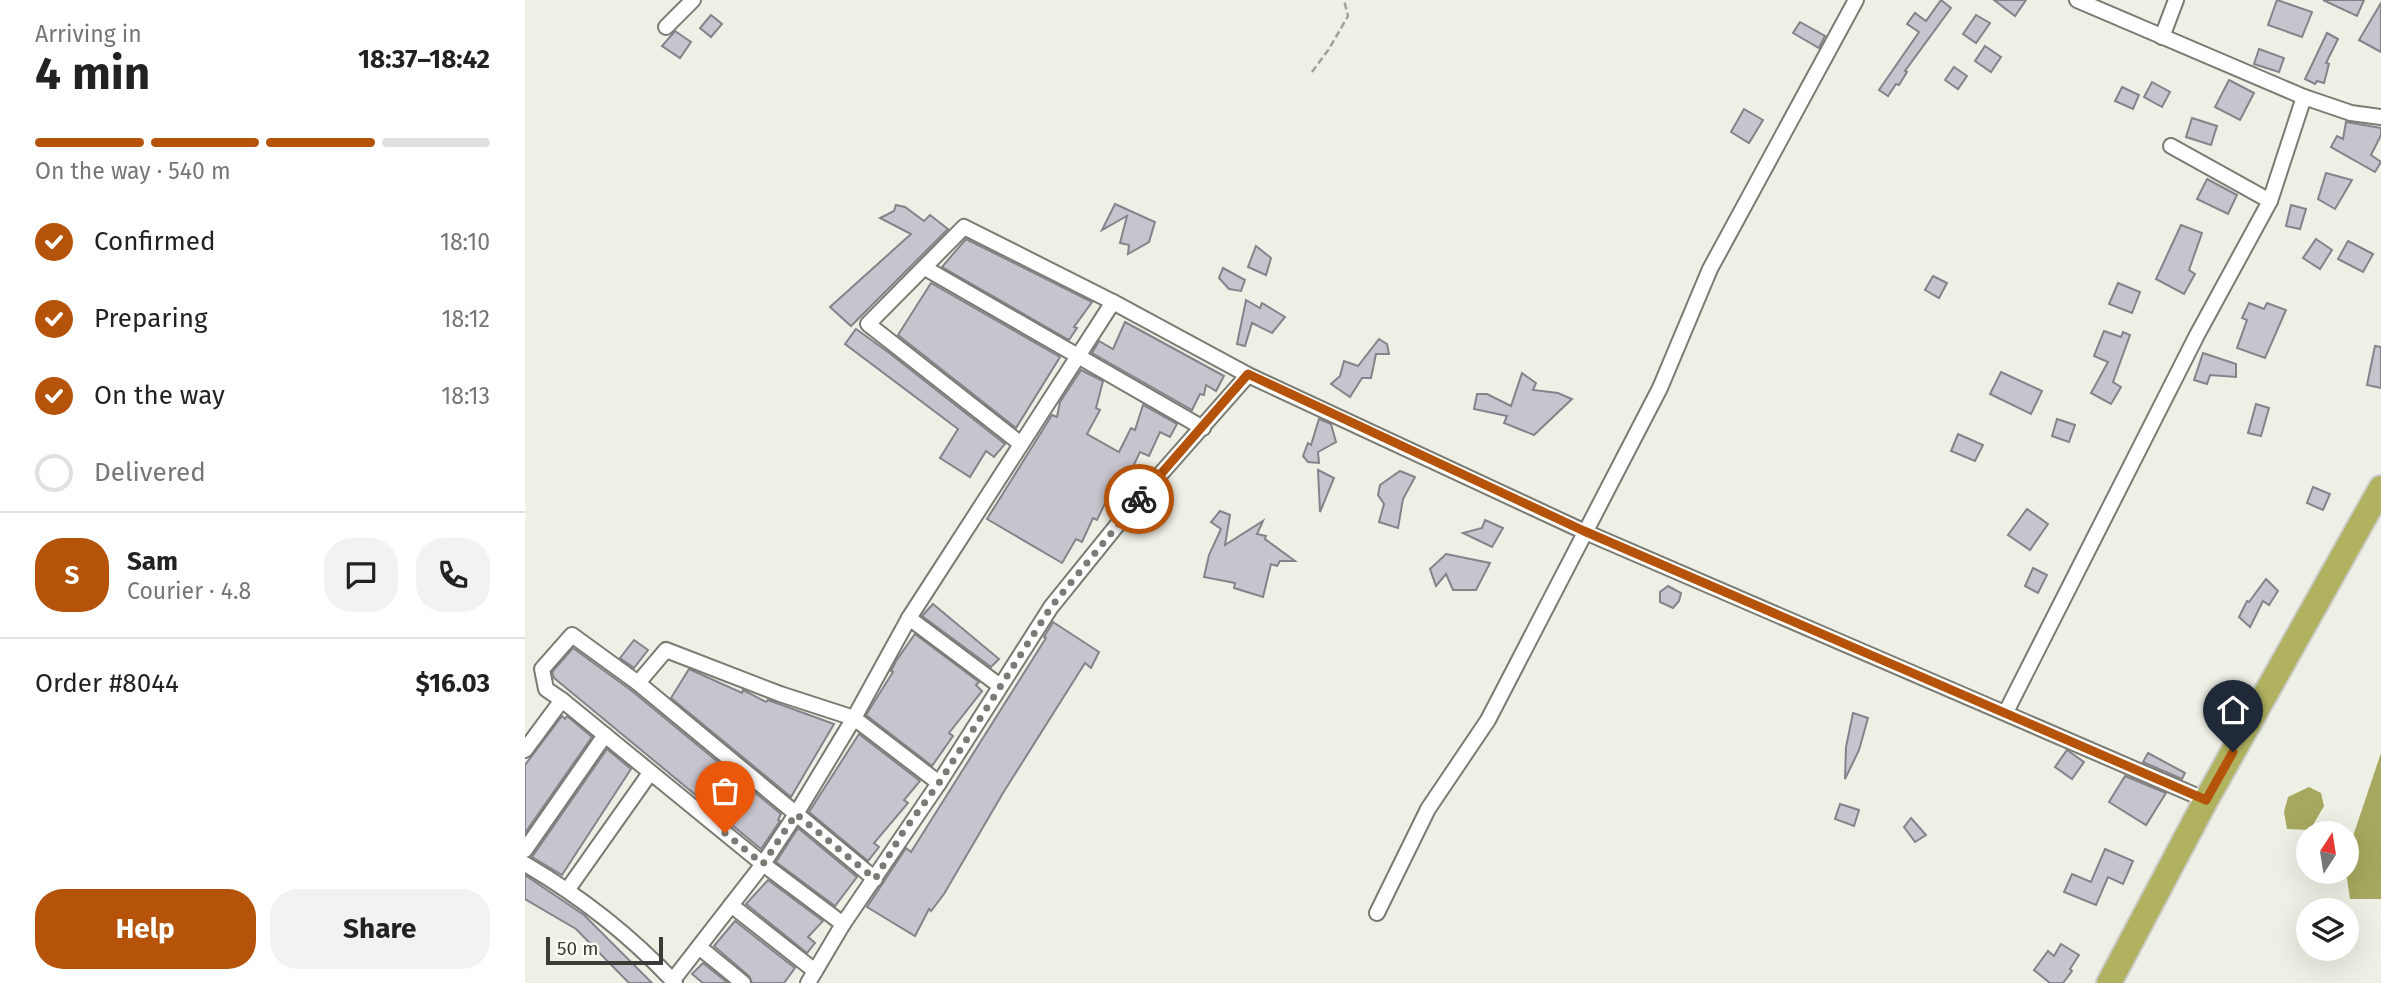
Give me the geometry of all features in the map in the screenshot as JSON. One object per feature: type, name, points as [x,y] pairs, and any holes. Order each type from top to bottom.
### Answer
[{"type":"highway","points":[[2109,983],[2206,800],[2381,488]]},
{"type":"street","points":[[666,27],[693,0]]},
{"type":"street","points":[[1377,913],[1428,809],[1488,720],[1660,388],[1710,269],[1856,0]]},
{"type":"street","points":[[2077,0],[2304,97],[2351,113],[2381,117]]},
{"type":"street","points":[[2162,37],[2176,0]]},
{"type":"street","points":[[2006,712],[2197,335],[2270,201],[2304,97]]},
{"type":"street","points":[[2171,146],[2270,201]]},
{"type":"street","points":[[1021,444],[868,324],[964,227],[1248,374],[1584,531],[2206,800]]},
{"type":"street","points":[[925,268],[1203,428]]},
{"type":"street","points":[[525,864],[568,889],[638,946],[674,982],[763,864],[796,814],[855,718],[909,618],[1113,302]]},
{"type":"street","points":[[731,905],[812,977],[903,832],[939,783],[1073,578],[1248,374]]},
{"type":"street","points":[[909,618],[1000,686]]},
{"type":"street","points":[[843,924],[763,864],[546,689],[542,669],[572,635],[638,683],[875,879]]},
{"type":"street","points":[[638,683],[666,650],[780,694],[855,718],[939,783]]},
{"type":"street","points":[[525,750],[562,701]]},
{"type":"street","points":[[525,850],[605,735]]},
{"type":"street","points":[[568,889],[650,773]]},
{"type":"street","points":[[699,947],[743,983]]},
{"type":"path","points":[[1311,72],[1348,16],[1344,0]]},
{"type":"shaded area","points":[[2381,753],[2381,899],[2350,898],[2348,884],[2359,884],[2358,821]]},
{"type":"shaded area","points":[[2309,787],[2321,793],[2324,806],[2315,821],[2296,821],[2296,829],[2287,829],[2284,812],[2288,797]]},
{"type":"building","points":[[1941,0],[1951,8],[1905,71],[1907,72],[1899,85],[1896,84],[1888,96],[1879,90],[1919,32],[1907,24],[1915,13],[1926,21]]},
{"type":"building","points":[[1994,0],[2026,0],[2015,16]]},
{"type":"building","points":[[2277,0],[2312,12],[2302,37],[2268,25]]},
{"type":"building","points":[[2323,0],[2364,0],[2357,16]]},
{"type":"building","points":[[2381,3],[2381,52],[2359,40]]},
{"type":"building","points":[[711,15],[722,24],[711,37],[700,28]]},
{"type":"building","points":[[1976,15],[1990,23],[1976,43],[1963,34]]},
{"type":"building","points":[[1800,22],[1825,36],[1819,48],[1793,33]]},
{"type":"building","points":[[675,31],[691,42],[680,58],[662,46]]},
{"type":"building","points":[[2327,33],[2338,39],[2326,63],[2329,64],[2324,83],[2317,81],[2315,84],[2305,79]]},
{"type":"building","points":[[1985,46],[2001,57],[1991,72],[1975,61]]},
{"type":"building","points":[[2259,49],[2284,58],[2279,72],[2254,64]]},
{"type":"building","points":[[1954,67],[1967,76],[1958,89],[1945,80]]},
{"type":"building","points":[[2229,80],[2254,93],[2240,120],[2215,107]]},
{"type":"building","points":[[2152,82],[2170,92],[2162,107],[2144,97]]},
{"type":"building","points":[[2122,87],[2139,95],[2133,109],[2115,101]]},
{"type":"building","points":[[1744,109],[1763,120],[1749,143],[1731,132]]},
{"type":"building","points":[[2192,118],[2217,126],[2211,145],[2186,137]]},
{"type":"building","points":[[2346,122],[2381,128],[2381,135],[2371,155],[2381,162],[2375,172],[2331,147],[2337,136],[2343,139]]},
{"type":"building","points":[[2326,173],[2352,180],[2335,209],[2318,199]]},
{"type":"building","points":[[2207,179],[2237,195],[2228,214],[2197,199]]},
{"type":"building","points":[[1115,204],[1155,222],[1149,242],[1128,254],[1129,245],[1120,243],[1127,216],[1102,230]]},
{"type":"building","points":[[896,205],[905,207],[924,221],[930,215],[948,229],[851,326],[830,307],[911,234],[880,218],[894,211]]},
{"type":"building","points":[[2291,205],[2306,209],[2300,229],[2286,226]]},
{"type":"building","points":[[2181,225],[2202,233],[2189,270],[2195,274],[2184,294],[2156,279]]},
{"type":"building","points":[[966,239],[1092,302],[1074,327],[1077,328],[1069,340],[942,267]]},
{"type":"building","points":[[2316,239],[2332,250],[2320,269],[2303,258]]},
{"type":"building","points":[[2348,241],[2373,254],[2363,272],[2338,259]]},
{"type":"building","points":[[1256,246],[1271,258],[1266,275],[1248,267]]},
{"type":"building","points":[[1223,268],[1245,280],[1241,291],[1229,289],[1219,278]]},
{"type":"building","points":[[1933,276],[1947,283],[1939,298],[1925,290]]},
{"type":"building","points":[[931,283],[1060,357],[1016,428],[898,335]]},
{"type":"building","points":[[2118,283],[2140,292],[2132,313],[2109,304]]},
{"type":"building","points":[[1246,300],[1260,308],[1262,303],[1285,317],[1272,333],[1252,323],[1245,346],[1237,344]]},
{"type":"building","points":[[2249,303],[2264,309],[2267,303],[2286,310],[2265,358],[2237,348],[2247,320],[2242,318]]},
{"type":"building","points":[[1125,322],[1224,376],[1216,391],[1206,385],[1204,395],[1200,394],[1192,410],[1092,353],[1099,341],[1113,349]]},
{"type":"building","points":[[856,329],[1005,444],[994,457],[986,451],[970,477],[940,458],[958,429],[845,344]]},
{"type":"building","points":[[2104,331],[2121,337],[2123,332],[2130,335],[2113,382],[2121,387],[2111,404],[2091,393],[2108,362],[2094,356]]},
{"type":"building","points":[[1379,339],[1387,344],[1389,354],[1376,354],[1371,378],[1362,378],[1350,397],[1331,384],[1340,376],[1344,361],[1358,366]]},
{"type":"building","points":[[2375,346],[2381,347],[2381,388],[2367,385]]},
{"type":"building","points":[[2203,353],[2236,364],[2236,377],[2210,375],[2207,384],[2194,380]]},
{"type":"building","points":[[1081,370],[1103,381],[1096,408],[1100,410],[1087,434],[1119,452],[1131,428],[1135,430],[1143,405],[1177,424],[1170,437],[1160,432],[1149,456],[1140,452],[1129,475],[1123,472],[1097,520],[1093,518],[1082,542],[1076,539],[1062,563],[987,519],[1052,415],[1057,417],[1060,402]]},
{"type":"building","points":[[2001,372],[2042,391],[2031,414],[1990,394]]},
{"type":"building","points":[[1522,373],[1536,383],[1533,390],[1558,393],[1572,399],[1534,435],[1504,423],[1507,416],[1474,409],[1477,394],[1487,394],[1511,406]]},
{"type":"building","points":[[2256,404],[2269,408],[2261,436],[2248,433]]},
{"type":"building","points":[[1319,419],[1331,424],[1336,442],[1318,452],[1319,463],[1308,462],[1303,456],[1308,443],[1311,445]]},
{"type":"building","points":[[2057,419],[2075,425],[2069,442],[2052,436]]},
{"type":"building","points":[[1958,434],[1983,445],[1975,461],[1951,451]]},
{"type":"building","points":[[1318,470],[1334,478],[1320,512]]},
{"type":"building","points":[[1400,471],[1415,477],[1403,499],[1398,528],[1379,522],[1384,504],[1378,495],[1380,485]]},
{"type":"building","points":[[2313,487],[2330,494],[2323,510],[2307,503]]},
{"type":"building","points":[[2027,509],[2048,524],[2030,550],[2008,535]]},
{"type":"building","points":[[1220,511],[1230,515],[1225,545],[1263,521],[1257,534],[1266,536],[1265,539],[1295,561],[1280,561],[1277,566],[1271,564],[1263,597],[1234,588],[1235,583],[1204,577],[1209,555],[1221,529],[1211,522]]},
{"type":"building","points":[[1485,520],[1503,528],[1492,547],[1463,533],[1482,528]]},
{"type":"building","points":[[1446,554],[1490,563],[1476,590],[1453,590],[1446,574],[1436,586],[1430,569]]},
{"type":"building","points":[[2033,568],[2047,575],[2038,593],[2025,586]]},
{"type":"building","points":[[2266,579],[2278,591],[2269,605],[2263,601],[2250,627],[2239,617],[2247,601],[2249,602]]},
{"type":"building","points":[[1668,586],[1681,593],[1673,608],[1660,602],[1660,592]]},
{"type":"building","points":[[933,604],[999,659],[991,667],[922,616]]},
{"type":"building","points":[[1053,622],[1099,652],[1091,668],[1085,663],[1003,793],[944,894],[931,911],[929,909],[915,936],[867,907],[906,848],[911,852],[1046,638],[1044,637]]},
{"type":"building","points":[[915,634],[979,682],[976,685],[982,691],[949,733],[953,736],[932,766],[866,715],[893,672],[891,671],[896,661]]},
{"type":"building","points":[[634,640],[648,650],[634,668],[620,658]]},
{"type":"building","points":[[573,648],[632,691],[781,814],[778,820],[780,821],[761,849],[554,678],[552,672]]},
{"type":"building","points":[[689,669],[742,693],[743,690],[766,702],[768,700],[834,724],[791,797],[671,698]]},
{"type":"building","points":[[1853,713],[1868,718],[1859,750],[1845,779],[1846,747]]},
{"type":"building","points":[[562,716],[565,719],[567,716],[592,737],[525,833],[525,765]]},
{"type":"building","points":[[859,734],[920,781],[904,800],[908,803],[874,843],[879,847],[868,861],[809,812]]},
{"type":"building","points":[[607,749],[631,769],[562,875],[532,857]]},
{"type":"building","points":[[2067,750],[2084,762],[2072,779],[2055,767]]},
{"type":"building","points":[[2148,753],[2185,773],[2182,779],[2143,762]]},
{"type":"building","points":[[2125,776],[2166,793],[2146,825],[2109,802]]},
{"type":"building","points":[[1840,804],[1859,810],[1854,826],[1835,819]]},
{"type":"building","points":[[1911,818],[1926,835],[1915,842],[1904,827]]},
{"type":"building","points":[[798,828],[857,877],[835,906],[776,862]]},
{"type":"building","points":[[2105,849],[2133,861],[2123,884],[2108,877],[2096,905],[2064,892],[2072,874],[2091,882]]},
{"type":"building","points":[[525,875],[584,915],[652,983],[629,983],[576,929],[525,899]]},
{"type":"building","points":[[768,880],[823,921],[808,937],[815,943],[807,953],[746,904]]},
{"type":"building","points":[[735,921],[795,968],[784,983],[752,983],[749,976],[714,946]]},
{"type":"building","points":[[2061,944],[2079,955],[2063,983],[2050,983],[2034,970],[2048,951],[2054,956]]},
{"type":"building","points":[[703,963],[728,983],[703,983],[692,974]]},
{"type":"way so far","points":[[725,833],[763,864],[796,814],[875,879],[1051,607],[1139,499]]},
{"type":"route","points":[[1139,499],[1248,374],[1584,531],[2206,800],[2233,752]]}]
